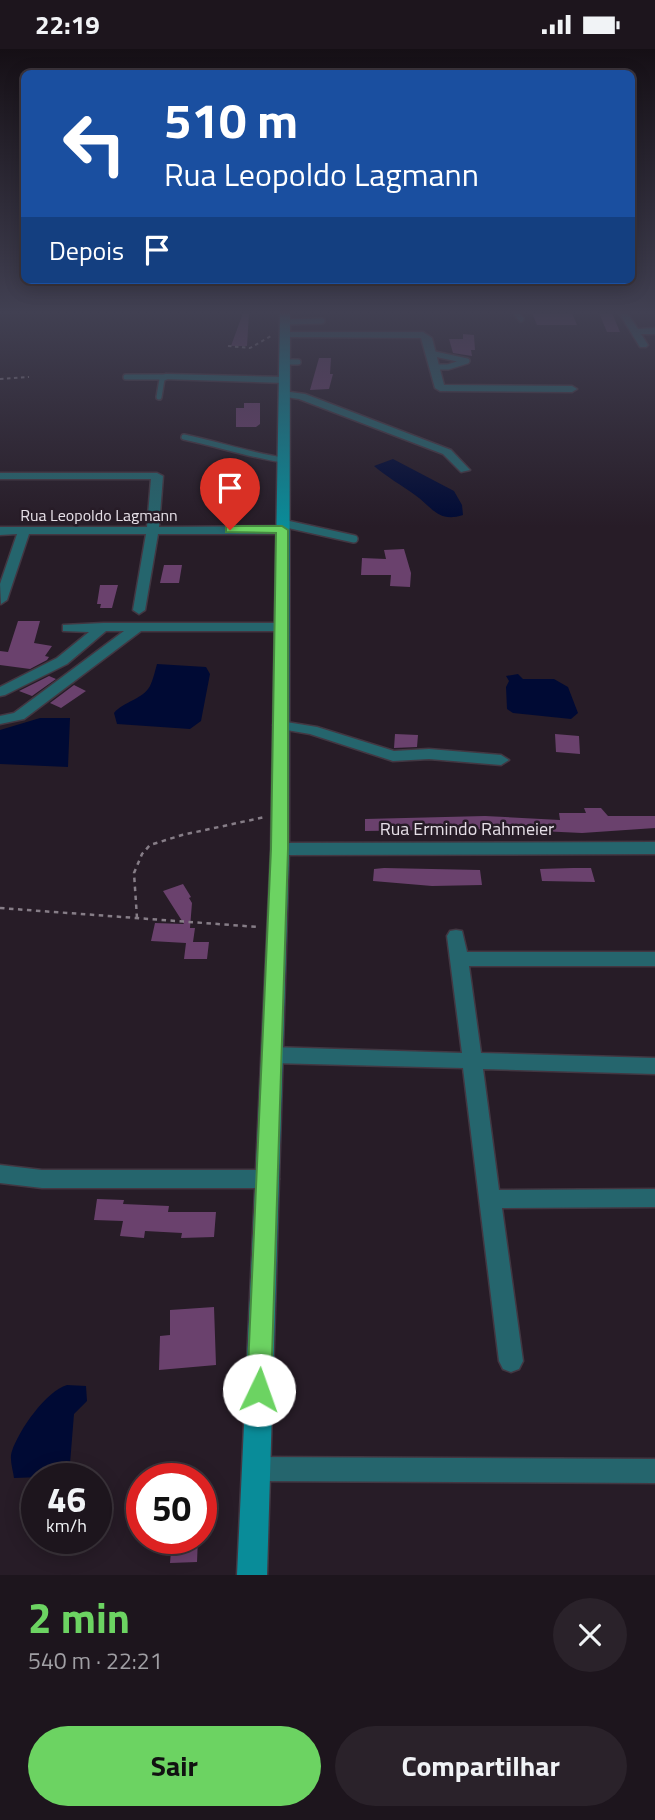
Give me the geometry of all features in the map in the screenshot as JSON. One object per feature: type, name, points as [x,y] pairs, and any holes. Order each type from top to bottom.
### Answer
[{"type":"main road","points":[[252,1575],[280,849],[282,526],[287,384]]},
{"type":"street","points":[[293,384],[301,397],[424,441],[452,455],[465,470]]},
{"type":"street","points":[[439,384],[440,388],[448,390],[572,389]]},
{"type":"street","points":[[0,477],[157,476],[156,509],[139,610]]},
{"type":"street","name":"Rua Leopoldo Lagmann","points":[[0,531],[282,526]]},
{"type":"street","points":[[2,600],[24,531]]},
{"type":"street","points":[[0,692],[62,661],[103,627]]},
{"type":"street","points":[[0,720],[19,716],[138,627]]},
{"type":"street","points":[[68,628],[281,627]]},
{"type":"street","points":[[280,725],[312,730],[393,756],[429,754],[501,760]]},
{"type":"street","name":"Rua Ermindo Rahmeier","points":[[280,849],[655,848]]},
{"type":"street","points":[[456,936],[511,1361]]},
{"type":"street","points":[[459,959],[655,959]]},
{"type":"street","points":[[272,1055],[655,1066]]},
{"type":"street","points":[[0,1174],[42,1179],[269,1179]]},
{"type":"street","points":[[491,1199],[655,1198]]},
{"type":"street","points":[[256,1469],[655,1471]]},
{"type":"lane","points":[[159,397],[161,384]]},
{"type":"lane","points":[[184,437],[221,445],[245,454],[283,460]]},
{"type":"lane","points":[[282,526],[354,538]]},
{"type":"path","points":[[137,918],[134,873],[142,854],[150,845],[182,835],[280,814]]},
{"type":"path","points":[[0,908],[276,929]]},
{"type":"water","points":[[393,459],[454,491],[462,505],[463,515],[441,515],[374,466]]},
{"type":"water","points":[[157,664],[206,667],[210,674],[201,721],[190,729],[117,724],[114,713],[147,691]]},
{"type":"water","points":[[518,674],[523,679],[554,679],[568,687],[578,713],[571,719],[513,713],[507,709],[506,687],[509,681],[506,676]]},
{"type":"water","points":[[40,718],[70,718],[68,767],[0,764],[0,730]]},
{"type":"water","points":[[67,1385],[86,1386],[87,1401],[74,1414],[70,1463],[21,1463],[21,1478],[14,1478],[11,1454],[16,1442],[34,1412]]},
{"type":"building","points":[[312,384],[330,384],[329,389],[310,390]]},
{"type":"building","points":[[244,403],[260,403],[260,424],[256,427],[236,427],[236,408],[244,408]]},
{"type":"building","points":[[404,549],[411,573],[410,587],[390,586],[391,575],[361,575],[362,558],[386,559],[384,550]]},
{"type":"building","points":[[164,565],[182,565],[179,583],[160,583]]},
{"type":"building","points":[[100,585],[118,585],[112,608],[100,608],[101,604],[97,604]]},
{"type":"building","points":[[18,621],[40,621],[34,643],[52,646],[45,656],[49,657],[47,660],[30,669],[0,665],[0,651],[8,652]]},
{"type":"building","points":[[49,676],[56,679],[32,696],[19,691]]},
{"type":"building","points":[[74,685],[86,691],[61,708],[50,703]]},
{"type":"building","points":[[395,734],[418,735],[417,747],[394,748]]},
{"type":"building","points":[[555,734],[579,736],[580,754],[556,752]]},
{"type":"building","points":[[584,808],[601,808],[608,816],[655,816],[655,828],[582,833],[498,829],[365,831],[365,819],[485,816],[560,820],[559,813],[586,813]]},
{"type":"building","points":[[591,868],[595,882],[542,881],[540,869]]},
{"type":"building","points":[[374,869],[480,870],[482,885],[432,886],[373,881]]},
{"type":"building","points":[[183,884],[191,897],[190,928],[195,928],[193,942],[209,942],[207,959],[184,959],[186,943],[151,941],[155,923],[184,924],[163,891]]},
{"type":"building","points":[[97,1199],[124,1200],[123,1204],[169,1206],[168,1212],[216,1212],[214,1237],[181,1238],[182,1233],[145,1231],[144,1238],[120,1236],[123,1221],[94,1220]]},
{"type":"building","points":[[214,1307],[216,1365],[159,1370],[160,1336],[170,1335],[170,1310]]},
{"type":"building","points":[[171,1554],[197,1554],[197,1562],[170,1563]]},
{"type":"route","points":[[230,530],[282,530],[280,849],[259,1390]]}]
